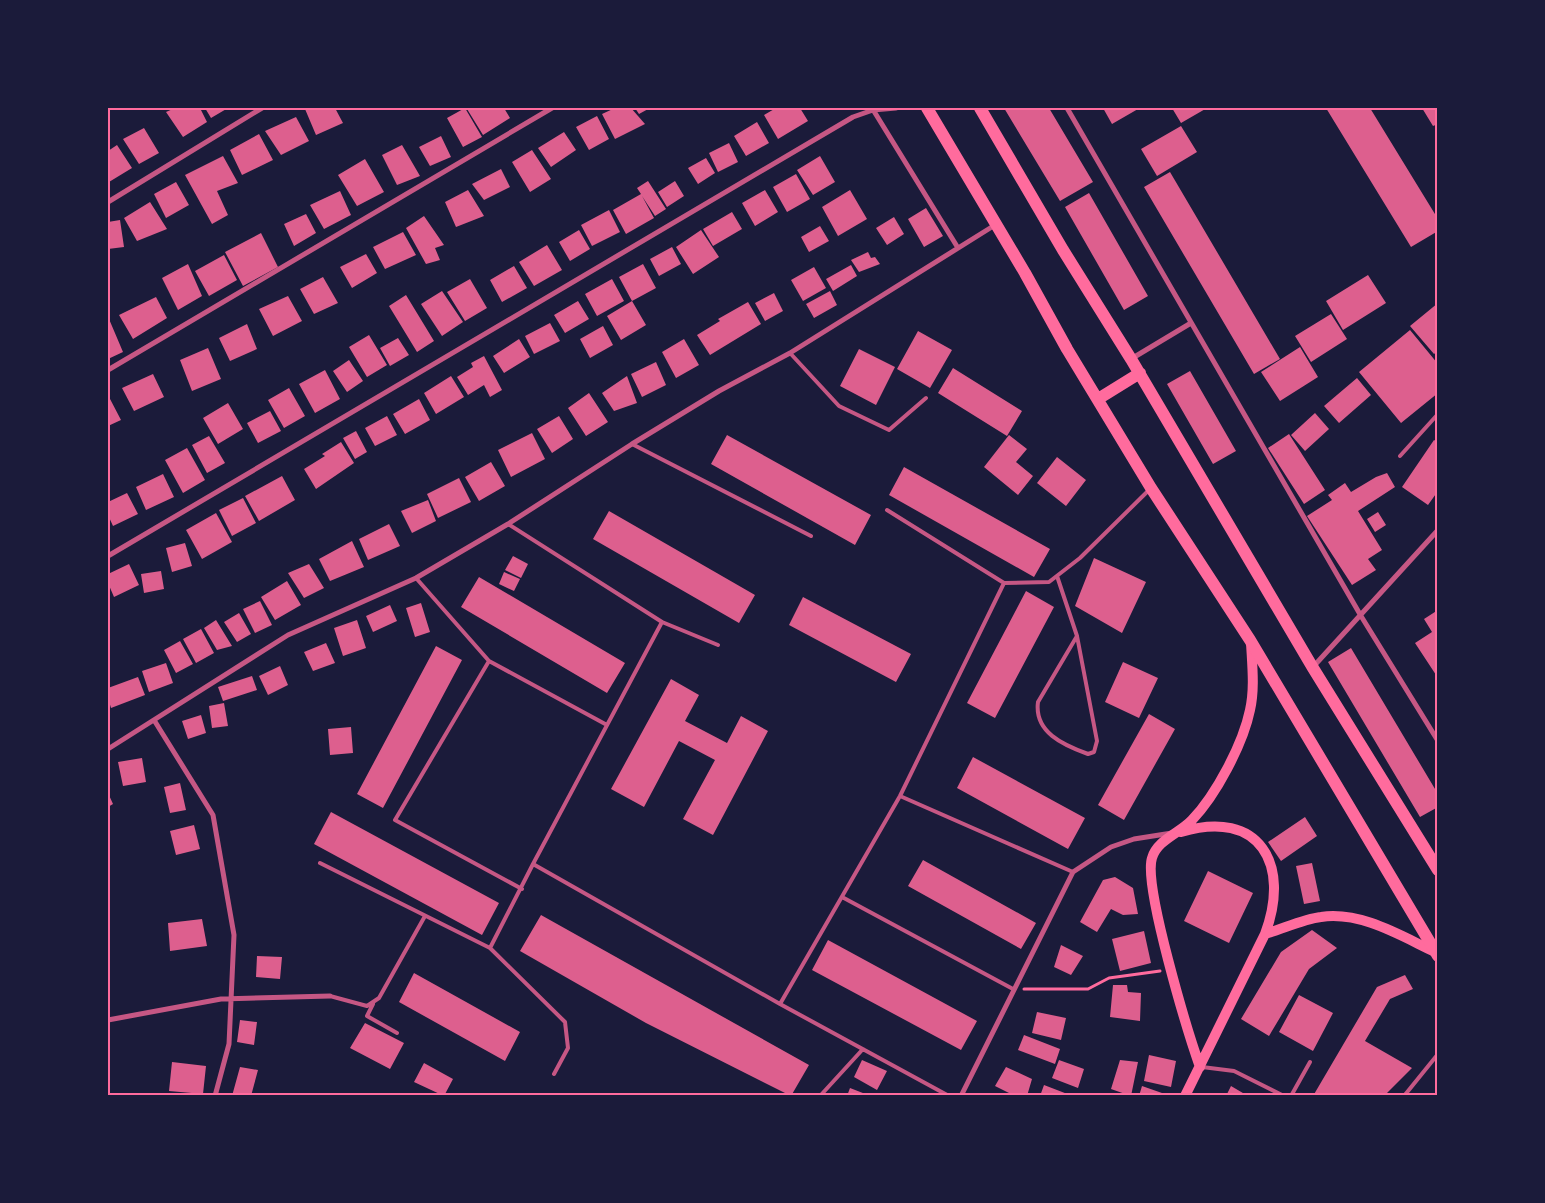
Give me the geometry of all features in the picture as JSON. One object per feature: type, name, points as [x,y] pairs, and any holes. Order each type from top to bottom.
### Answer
[{"type":"main road","points":[[927,108],[1066,349],[1151,488],[1250,640],[1436,954]]},
{"type":"main road","points":[[980,108],[1063,250],[1140,373],[1313,668],[1438,870]]},
{"type":"main road","points":[[1098,399],[1140,373]]},
{"type":"main road","points":[[1200,1067],[1186,1027],[1154,900],[1150,865],[1157,846],[1180,832],[1193,819],[1214,790],[1246,726],[1252,694],[1250,640]]},
{"type":"main road","points":[[1180,832],[1203,827],[1232,828],[1244,832],[1262,847],[1273,872],[1276,888],[1275,903],[1265,934],[1185,1096]]},
{"type":"main road","points":[[1265,934],[1321,916],[1356,919],[1390,930],[1436,954]]},
{"type":"street","points":[[108,202],[262,108]]},
{"type":"street","points":[[108,370],[552,108]]},
{"type":"street","points":[[108,556],[844,122],[872,109],[896,108]]},
{"type":"street","points":[[1067,108],[1361,616],[1438,741]]},
{"type":"street","points":[[872,109],[958,248]]},
{"type":"street","points":[[108,749],[288,635],[416,578],[508,524],[632,444],[719,391],[790,353],[995,224]]},
{"type":"street","points":[[1131,359],[1191,323]]},
{"type":"street","points":[[1313,668],[1438,530]]},
{"type":"street","points":[[154,720],[212,815],[234,935],[229,1044],[215,1096]]},
{"type":"street","points":[[961,1096],[1013,989],[1074,872],[1111,847],[1134,839],[1180,832]]},
{"type":"street","points":[[108,1020],[221,999],[330,996]]},
{"type":"lane","points":[[790,353],[839,406],[889,430],[926,398]]},
{"type":"lane","points":[[1400,456],[1438,414]]},
{"type":"lane","points":[[632,444],[812,536]]},
{"type":"lane","points":[[887,510],[1004,583],[1049,582],[1080,558],[1151,488]]},
{"type":"lane","points":[[508,524],[662,622],[718,645]]},
{"type":"lane","points":[[1057,576],[1077,636],[1097,741],[1094,752],[1088,754],[1050,735],[1039,722],[1037,713],[1038,702],[1077,636]]},
{"type":"lane","points":[[416,578],[489,661],[607,725]]},
{"type":"lane","points":[[780,1004],[900,796],[1004,583]]},
{"type":"lane","points":[[490,948],[662,622]]},
{"type":"lane","points":[[489,661],[396,820],[522,889]]},
{"type":"lane","points":[[900,796],[1074,872]]},
{"type":"lane","points":[[320,863],[490,948],[565,1022],[568,1048],[554,1074]]},
{"type":"lane","points":[[533,864],[780,1004],[949,1096]]},
{"type":"lane","points":[[842,897],[1013,989]]},
{"type":"lane","points":[[330,996],[367,1006],[380,998],[425,916]]},
{"type":"lane","points":[[374,1002],[367,1016],[397,1033]]},
{"type":"lane","points":[[820,1096],[863,1048]]},
{"type":"lane","points":[[1404,1096],[1438,1054]]},
{"type":"lane","points":[[1291,1096],[1310,1062]]},
{"type":"lane","points":[[1200,1067],[1234,1071],[1284,1096]]},
{"type":"path","points":[[1013,989],[1088,989],[1110,978],[1172,969]]},
{"type":"building","points":[[175,108],[200,108],[207,122],[183,137],[166,112]]},
{"type":"building","points":[[205,108],[228,108],[211,118]]},
{"type":"building","points":[[335,108],[343,123],[316,135],[305,109]]},
{"type":"building","points":[[465,108],[482,137],[463,147],[447,118]]},
{"type":"building","points":[[504,108],[510,118],[483,135],[467,109]]},
{"type":"building","points":[[615,108],[631,108],[645,124],[615,139],[602,114]]},
{"type":"building","points":[[635,108],[650,108],[639,114]]},
{"type":"building","points":[[776,108],[800,108],[808,121],[778,139],[764,115]]},
{"type":"building","points":[[1004,108],[1049,108],[1093,182],[1060,201]]},
{"type":"building","points":[[1103,108],[1137,108],[1138,109],[1112,124]]},
{"type":"building","points":[[1172,108],[1207,108],[1181,123]]},
{"type":"building","points":[[1326,108],[1370,108],[1438,219],[1438,231],[1411,247]]},
{"type":"building","points":[[1422,108],[1438,108],[1438,124],[1433,126]]},
{"type":"building","points":[[597,116],[609,139],[589,150],[576,127]]},
{"type":"building","points":[[296,117],[309,141],[281,155],[265,131]]},
{"type":"building","points":[[757,122],[769,143],[746,156],[734,136]]},
{"type":"building","points":[[1181,126],[1197,152],[1157,176],[1141,149]]},
{"type":"building","points":[[144,128],[159,153],[139,164],[123,139]]},
{"type":"building","points":[[564,132],[576,150],[551,167],[538,148]]},
{"type":"building","points":[[259,134],[273,160],[242,175],[230,150]]},
{"type":"building","points":[[441,136],[451,157],[430,166],[419,147]]},
{"type":"building","points":[[729,143],[738,162],[718,172],[709,153]]},
{"type":"building","points":[[117,145],[132,168],[109,182],[108,151]]},
{"type":"building","points":[[402,145],[420,176],[397,185],[382,155]]},
{"type":"building","points":[[532,150],[551,179],[530,192],[512,162]]},
{"type":"building","points":[[223,156],[238,183],[217,191],[228,215],[212,224],[185,175]]},
{"type":"building","points":[[820,156],[835,182],[813,195],[797,170]]},
{"type":"building","points":[[706,158],[715,173],[698,184],[688,168]]},
{"type":"building","points":[[365,159],[384,192],[357,206],[338,175]]},
{"type":"building","points":[[501,169],[510,187],[484,200],[472,184]]},
{"type":"building","points":[[1170,172],[1280,359],[1254,374],[1144,187]]},
{"type":"building","points":[[796,174],[810,199],[787,212],[773,187]]},
{"type":"building","points":[[648,181],[666,209],[655,216],[642,196],[654,218],[626,234],[613,210],[641,194],[637,188]]},
{"type":"building","points":[[675,181],[684,196],[667,207],[658,192]]},
{"type":"building","points":[[176,182],[189,205],[166,218],[154,194]]},
{"type":"building","points":[[468,190],[484,216],[456,227],[445,202]]},
{"type":"building","points":[[765,190],[778,212],[755,226],[742,203]]},
{"type":"building","points":[[850,190],[867,219],[838,236],[822,207]]},
{"type":"building","points":[[340,191],[351,215],[324,229],[310,205]]},
{"type":"building","points":[[1089,193],[1148,296],[1124,310],[1065,207]]},
{"type":"building","points":[[150,202],[167,229],[137,241],[124,218]]},
{"type":"building","points":[[926,208],[943,236],[924,247],[908,219]]},
{"type":"building","points":[[609,210],[620,232],[592,246],[581,225]]},
{"type":"building","points":[[732,212],[742,229],[713,246],[703,229]]},
{"type":"building","points":[[306,214],[316,233],[294,246],[284,224]]},
{"type":"building","points":[[424,216],[444,245],[435,248],[440,260],[426,264],[406,228]]},
{"type":"building","points":[[894,217],[904,234],[887,245],[876,228]]},
{"type":"building","points":[[120,220],[124,247],[108,249],[108,222]]},
{"type":"building","points":[[820,226],[829,241],[809,252],[801,237]]},
{"type":"building","points":[[579,230],[590,249],[570,261],[559,242]]},
{"type":"building","points":[[701,230],[719,257],[693,274],[676,247]]},
{"type":"building","points":[[403,232],[416,255],[385,269],[373,247]]},
{"type":"building","points":[[261,233],[278,267],[243,286],[225,252]]},
{"type":"building","points":[[547,245],[562,270],[534,286],[519,262]]},
{"type":"building","points":[[672,247],[681,264],[659,276],[650,259]]},
{"type":"building","points":[[868,252],[871,258],[875,257],[880,264],[859,272],[851,260]]},
{"type":"building","points":[[366,254],[377,273],[352,288],[340,267]]},
{"type":"building","points":[[224,255],[237,280],[209,296],[195,271]]},
{"type":"building","points":[[188,264],[202,296],[178,310],[162,278]]},
{"type":"building","points":[[643,264],[656,288],[632,301],[619,277]]},
{"type":"building","points":[[851,265],[857,276],[833,291],[826,279]]},
{"type":"building","points":[[514,266],[527,288],[502,302],[490,280]]},
{"type":"building","points":[[814,267],[826,288],[803,301],[791,280]]},
{"type":"building","points":[[1368,275],[1386,303],[1343,330],[1326,301]]},
{"type":"building","points":[[323,277],[338,303],[314,314],[300,289]]},
{"type":"building","points":[[470,279],[487,308],[465,321],[447,292]]},
{"type":"building","points":[[612,279],[624,301],[597,316],[585,294]]},
{"type":"building","points":[[442,291],[463,322],[442,336],[421,304]]},
{"type":"building","points":[[830,291],[837,305],[814,318],[806,304]]},
{"type":"building","points":[[774,293],[783,311],[765,321],[755,303]]},
{"type":"building","points":[[406,295],[434,341],[417,352],[389,306]]},
{"type":"building","points":[[288,296],[302,321],[273,336],[259,309]]},
{"type":"building","points":[[156,297],[167,318],[133,339],[119,315]]},
{"type":"building","points":[[578,301],[589,319],[565,333],[554,315]]},
{"type":"building","points":[[632,301],[646,325],[621,340],[607,316]]},
{"type":"building","points":[[748,302],[761,324],[710,355],[697,335],[720,321],[718,319]]},
{"type":"building","points":[[1438,303],[1438,351],[1434,354],[1410,326]]},
{"type":"building","points":[[1331,314],[1347,339],[1311,362],[1295,336]]},
{"type":"building","points":[[108,320],[123,352],[108,359]]},
{"type":"building","points":[[550,323],[560,341],[534,354],[525,336]]},
{"type":"building","points":[[247,324],[257,349],[230,361],[219,338]]},
{"type":"building","points":[[603,326],[613,345],[590,358],[580,339]]},
{"type":"building","points":[[1410,330],[1438,364],[1438,393],[1401,423],[1359,372]]},
{"type":"building","points":[[918,331],[952,350],[930,388],[897,369]]},
{"type":"building","points":[[369,335],[387,365],[367,377],[349,347]]},
{"type":"building","points":[[398,338],[409,355],[390,366],[380,348]]},
{"type":"building","points":[[519,339],[530,357],[504,373],[493,356]]},
{"type":"building","points":[[684,339],[699,365],[676,378],[662,352]]},
{"type":"building","points":[[1300,347],[1318,377],[1280,401],[1261,372]]},
{"type":"building","points":[[208,348],[221,379],[192,391],[180,360]]},
{"type":"building","points":[[859,349],[895,367],[876,405],[840,386]]},
{"type":"building","points":[[484,356],[502,390],[490,397],[484,385],[468,395],[457,377],[473,367],[471,363]]},
{"type":"building","points":[[349,360],[363,381],[347,392],[333,371]]},
{"type":"building","points":[[656,362],[666,385],[642,397],[631,374]]},
{"type":"building","points":[[953,368],[1022,411],[1007,436],[938,393]]},
{"type":"building","points":[[325,370],[340,399],[315,413],[299,384]]},
{"type":"building","points":[[1190,371],[1236,451],[1213,464],[1167,384]]},
{"type":"building","points":[[153,374],[164,397],[134,411],[122,388]]},
{"type":"building","points":[[451,376],[464,397],[436,414],[424,393]]},
{"type":"building","points":[[627,376],[637,403],[614,411],[602,393]]},
{"type":"building","points":[[1357,378],[1371,395],[1339,423],[1324,406]]},
{"type":"building","points":[[289,388],[305,416],[284,428],[268,400]]},
{"type":"building","points":[[589,393],[608,422],[586,436],[568,408]]},
{"type":"building","points":[[108,398],[121,420],[108,426]]},
{"type":"building","points":[[419,399],[430,420],[405,434],[393,414]]},
{"type":"building","points":[[228,403],[243,429],[218,444],[203,418]]},
{"type":"building","points":[[270,411],[281,431],[258,443],[247,423]]},
{"type":"building","points":[[1315,413],[1329,429],[1305,451],[1291,435]]},
{"type":"building","points":[[387,416],[397,435],[375,446],[365,428]]},
{"type":"building","points":[[559,416],[573,439],[552,453],[537,429]]},
{"type":"building","points":[[356,431],[367,452],[355,459],[343,438]]},
{"type":"building","points":[[532,433],[545,459],[511,477],[498,450]]},
{"type":"building","points":[[1289,434],[1325,490],[1304,504],[1268,448]]},
{"type":"building","points":[[727,435],[871,515],[855,545],[711,464]]},
{"type":"building","points":[[1009,435],[1027,449],[1016,462],[1033,476],[1018,495],[984,467]]},
{"type":"building","points":[[209,436],[225,463],[207,473],[192,445]]},
{"type":"building","points":[[1434,440],[1438,442],[1438,491],[1428,505],[1402,487]]},
{"type":"building","points":[[341,442],[354,463],[316,489],[304,469],[325,456],[322,454]]},
{"type":"building","points":[[187,448],[205,480],[183,493],[165,460]]},
{"type":"building","points":[[1057,457],[1086,480],[1066,506],[1037,483]]},
{"type":"building","points":[[491,462],[505,486],[479,501],[465,477]]},
{"type":"building","points":[[904,467],[1050,549],[1034,577],[889,495]]},
{"type":"building","points":[[1387,473],[1395,487],[1358,511],[1382,550],[1368,559],[1376,570],[1352,585],[1307,516],[1332,500],[1328,495],[1345,483],[1351,492],[1376,477]]},
{"type":"building","points":[[163,474],[174,497],[146,510],[136,487]]},
{"type":"building","points":[[282,476],[295,500],[259,521],[245,496]]},
{"type":"building","points":[[459,478],[471,502],[438,518],[427,494]]},
{"type":"building","points":[[127,493],[138,514],[113,526],[108,515],[108,502]]},
{"type":"building","points":[[243,498],[256,523],[232,536],[219,510]]},
{"type":"building","points":[[428,500],[436,521],[412,533],[401,511]]},
{"type":"building","points":[[609,511],[755,595],[739,623],[593,539]]},
{"type":"building","points":[[1378,512],[1386,525],[1375,532],[1367,519]]},
{"type":"building","points":[[216,513],[232,542],[202,559],[186,530]]},
{"type":"building","points":[[389,524],[400,546],[368,560],[359,539]]},
{"type":"building","points":[[352,541],[364,567],[330,581],[319,559]]},
{"type":"building","points":[[185,543],[192,566],[172,572],[166,548]]},
{"type":"building","points":[[513,556],[528,564],[521,578],[505,570]]},
{"type":"building","points":[[1094,558],[1146,582],[1122,633],[1075,606]]},
{"type":"building","points":[[129,564],[139,585],[114,597],[108,583],[108,574]]},
{"type":"building","points":[[309,564],[324,588],[304,598],[288,573]]},
{"type":"building","points":[[161,571],[164,589],[144,593],[141,574]]},
{"type":"building","points":[[504,572],[520,579],[514,591],[499,584]]},
{"type":"building","points":[[479,577],[625,663],[607,693],[461,607]]},
{"type":"building","points":[[287,581],[301,605],[275,620],[261,597]]},
{"type":"building","points":[[1026,591],[1054,607],[995,718],[967,703]]},
{"type":"building","points":[[803,597],[911,654],[896,682],[789,625]]},
{"type":"building","points":[[260,601],[272,625],[255,633],[243,609]]},
{"type":"building","points":[[421,603],[430,632],[415,637],[406,608]]},
{"type":"building","points":[[390,605],[397,621],[373,632],[366,616]]},
{"type":"building","points":[[1438,610],[1438,678],[1415,643],[1432,632],[1424,619]]},
{"type":"building","points":[[239,613],[251,634],[237,642],[224,622]]},
{"type":"building","points":[[216,620],[232,646],[217,650],[204,628]]},
{"type":"building","points":[[357,620],[366,648],[343,656],[334,628]]},
{"type":"building","points":[[201,629],[214,653],[196,663],[183,639]]},
{"type":"building","points":[[180,641],[193,664],[176,673],[164,650]]},
{"type":"building","points":[[326,643],[335,663],[313,671],[304,652]]},
{"type":"building","points":[[436,646],[462,660],[383,808],[357,794]]},
{"type":"building","points":[[1351,648],[1438,794],[1438,807],[1420,817],[1328,662]]},
{"type":"building","points":[[1123,662],[1158,678],[1139,718],[1105,702]]},
{"type":"building","points":[[166,663],[173,683],[149,692],[142,671]]},
{"type":"building","points":[[280,666],[288,685],[268,695],[259,676]]},
{"type":"building","points":[[252,676],[257,690],[223,701],[218,687]]},
{"type":"building","points":[[138,677],[145,695],[111,708],[108,688]]},
{"type":"building","points":[[671,679],[699,695],[685,721],[727,743],[741,716],[768,731],[713,835],[683,819],[715,760],[679,741],[644,807],[611,789]]},
{"type":"building","points":[[224,703],[228,726],[212,728],[209,706]]},
{"type":"building","points":[[1149,714],[1175,729],[1124,820],[1098,805]]},
{"type":"building","points":[[201,715],[206,733],[188,739],[182,721]]},
{"type":"building","points":[[351,727],[353,753],[330,755],[328,729]]},
{"type":"building","points":[[973,757],[1085,818],[1068,849],[957,788]]},
{"type":"building","points":[[142,758],[146,782],[123,786],[118,762]]},
{"type":"building","points":[[180,783],[186,810],[170,813],[164,787]]},
{"type":"building","points":[[108,793],[113,804],[108,807]]},
{"type":"building","points":[[331,812],[499,903],[482,935],[314,844]]},
{"type":"building","points":[[1305,817],[1317,836],[1281,861],[1268,842]]},
{"type":"building","points":[[194,825],[200,849],[176,855],[170,831]]},
{"type":"building","points":[[923,860],[1036,923],[1021,949],[908,886]]},
{"type":"building","points":[[1312,863],[1320,901],[1304,904],[1296,866]]},
{"type":"building","points":[[1208,871],[1253,893],[1229,943],[1184,921]]},
{"type":"building","points":[[1115,877],[1133,888],[1138,914],[1123,915],[1111,909],[1097,932],[1080,922],[1103,880]]},
{"type":"building","points":[[541,915],[809,1065],[791,1096],[646,1023],[520,951]]},
{"type":"building","points":[[202,919],[207,946],[170,951],[168,923]]},
{"type":"building","points":[[1312,930],[1337,948],[1309,969],[1269,1036],[1241,1019],[1281,952]]},
{"type":"building","points":[[1144,931],[1151,963],[1120,971],[1112,939]]},
{"type":"building","points":[[828,940],[977,1021],[961,1050],[812,970]]},
{"type":"building","points":[[1061,945],[1083,956],[1071,975],[1054,967]]},
{"type":"building","points":[[257,956],[282,957],[280,979],[256,977]]},
{"type":"building","points":[[414,973],[520,1032],[505,1061],[399,1002]]},
{"type":"building","points":[[1405,975],[1413,989],[1390,999],[1365,1041],[1412,1068],[1384,1096],[1313,1096],[1377,987]]},
{"type":"building","points":[[1113,985],[1127,985],[1128,992],[1141,993],[1140,1021],[1110,1017]]},
{"type":"building","points":[[1299,995],[1333,1013],[1313,1051],[1279,1032]]},
{"type":"building","points":[[1037,1012],[1066,1018],[1061,1040],[1032,1033]]},
{"type":"building","points":[[240,1020],[257,1022],[254,1045],[237,1042]]},
{"type":"building","points":[[365,1023],[404,1043],[390,1069],[350,1048]]},
{"type":"building","points":[[1024,1035],[1060,1049],[1055,1064],[1018,1050]]},
{"type":"building","points":[[1149,1055],[1176,1061],[1171,1087],[1144,1081]]},
{"type":"building","points":[[862,1060],[887,1071],[877,1090],[854,1077]]},
{"type":"building","points":[[1059,1060],[1084,1069],[1078,1088],[1052,1078]]},
{"type":"building","points":[[1120,1060],[1138,1062],[1131,1096],[1111,1089]]},
{"type":"building","points":[[172,1062],[206,1066],[203,1094],[169,1091]]},
{"type":"building","points":[[424,1063],[453,1079],[444,1096],[414,1082]]},
{"type":"building","points":[[240,1067],[258,1070],[251,1096],[232,1096]]},
{"type":"building","points":[[1006,1067],[1032,1079],[1027,1096],[1015,1096],[995,1086]]},
{"type":"building","points":[[1044,1085],[1070,1095],[1070,1096],[1040,1096]]},
{"type":"building","points":[[1142,1086],[1162,1093],[1162,1096],[1139,1096]]},
{"type":"building","points":[[1231,1086],[1248,1096],[1226,1096]]},
{"type":"building","points":[[850,1088],[868,1095],[868,1096],[847,1096]]}]
